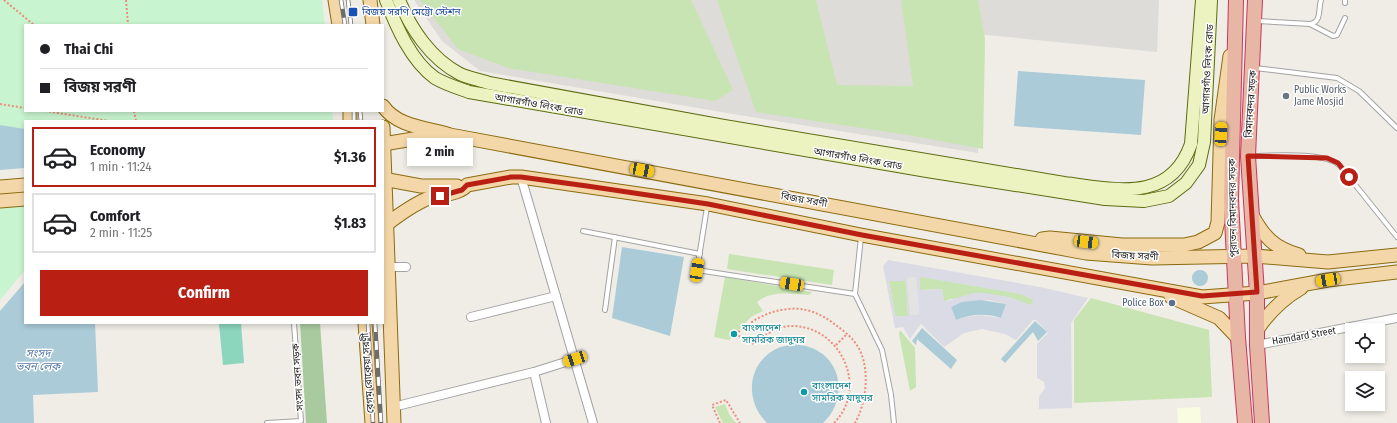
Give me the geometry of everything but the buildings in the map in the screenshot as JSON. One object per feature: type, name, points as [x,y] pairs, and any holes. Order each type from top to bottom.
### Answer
[{"type":"highway","name":"পুরাতন বিমানবন্দর সড়ক","points":[[1236,0],[1231,199],[1236,295]]},
{"type":"highway","name":"বিমানবন্দর সড়ক","points":[[1255,0],[1248,156],[1257,292],[1257,345],[1262,423]]},
{"type":"highway","points":[[1236,295],[1245,423]]},
{"type":"main road","points":[[335,0],[339,24]]},
{"type":"main road","points":[[370,0],[373,24]]},
{"type":"main road","name":"আগারগাঁও লিংক রোড","points":[[386,0],[398,28],[420,63],[430,74],[440,80],[481,95],[919,170],[1105,199],[1152,200],[1169,196],[1180,188],[1193,174],[1202,155],[1211,0]]},
{"type":"main road","name":"আগারগাঁও লিংক রোড","points":[[399,0],[412,26],[434,55],[460,74],[489,83],[724,126],[1064,183],[1116,189],[1129,189],[1159,184],[1176,172],[1185,160],[1191,144],[1202,0]]},
{"type":"main road","points":[[1031,242],[1050,238],[1122,245],[1184,245],[1198,242],[1215,233],[1218,222],[1221,120],[1234,34]]},
{"type":"main road","points":[[420,63],[434,55]]},
{"type":"main road","name":"বিজয় সরণী","points":[[384,107],[396,118],[414,126],[450,135],[1086,253],[1121,257],[1255,256],[1328,262]]},
{"type":"main road","points":[[394,423],[390,267],[384,179],[384,143],[424,136],[450,135]]},
{"type":"main road","points":[[384,179],[421,186],[467,185],[511,177],[521,177],[708,204],[862,235],[1202,296],[1236,295],[1328,280],[1397,272]]},
{"type":"main road","points":[[0,187],[24,185]]},
{"type":"main road","points":[[387,224],[412,206],[429,198],[462,190],[467,185]]},
{"type":"main road","points":[[0,201],[24,199]]},
{"type":"main road","points":[[1252,213],[1261,232],[1271,242],[1289,252],[1328,262],[1397,255]]},
{"type":"main road","points":[[1257,330],[1281,300],[1300,289],[1328,280]]},
{"type":"main road","points":[[1142,286],[1194,306],[1219,318],[1238,338]]},
{"type":"main road","name":"বেগম রোকেয়া সরণী","points":[[365,324],[372,423]]},
{"type":"street","points":[[521,177],[593,423]]},
{"type":"street","points":[[390,267],[406,266]]},
{"type":"street","points":[[471,317],[556,296]]},
{"type":"street","name":"Hamdard Street","points":[[1257,345],[1397,318]]},
{"type":"street","points":[[393,407],[534,372],[575,359]]},
{"type":"street","points":[[534,372],[546,423]]},
{"type":"lane","points":[[1254,21],[1315,23],[1318,20],[1321,0]]},
{"type":"lane","points":[[1310,24],[1333,36],[1336,35],[1344,18]]},
{"type":"lane","points":[[1253,68],[1337,78],[1359,91],[1397,128]]},
{"type":"lane","points":[[1248,156],[1314,157],[1333,160],[1338,163],[1397,237]]},
{"type":"lane","points":[[708,204],[697,270],[855,294]]},
{"type":"lane","points":[[583,231],[700,254]]},
{"type":"lane","points":[[862,235],[855,294],[882,350],[891,395],[894,423]]},
{"type":"lane","points":[[605,310],[615,237]]},
{"type":"lane","name":"সংসদ ভবন সড়ক","points":[[267,423],[301,421],[294,324]]},
{"type":"path","points":[[4,0],[33,24]]},
{"type":"path","points":[[126,0],[128,24]]},
{"type":"path","points":[[0,104],[24,108]]},
{"type":"path","points":[[51,112],[103,120]]},
{"type":"path","points":[[834,423],[843,411],[849,388],[848,368],[836,345],[816,331],[793,326],[771,332],[752,344],[736,334],[751,321],[769,312],[788,308],[806,310],[819,314],[847,334],[857,345],[865,374],[865,395],[863,407],[855,423]]},
{"type":"path","points":[[836,345],[847,334]]},
{"type":"path","points":[[720,423],[712,405],[726,400],[740,423]]},
{"type":"shaded area","points":[[414,0],[1159,0],[1157,52],[977,34],[978,153],[739,115],[480,71],[442,41]]},
{"type":"shaded area","points":[[888,260],[1040,287],[1088,298],[1071,323],[1072,408],[1039,409],[1039,397],[1045,388],[1044,382],[1037,378],[1037,344],[1048,333],[1036,320],[1033,320],[1016,340],[1005,334],[982,329],[964,333],[944,347],[921,324],[910,339],[903,327],[895,328],[883,266]],"holes":[[[916,277],[919,314],[910,315],[907,278]],[[920,277],[1021,294],[1034,300],[1031,305],[1009,297],[985,293],[973,293],[944,302],[942,289],[920,290]],[[889,281],[906,281],[908,316],[895,316]],[[989,300],[1006,304],[1001,318],[981,315],[956,320],[951,307],[971,301]]]},
{"type":"shaded area","points":[[916,277],[919,314],[909,315],[907,278]]},
{"type":"shaded area","points":[[1200,407],[1201,423],[1178,423],[1177,408]]},
{"type":"green space","points":[[0,0],[322,0],[325,24],[24,24],[24,112],[332,112],[333,120],[24,120],[24,130],[0,125]]},
{"type":"green space","points":[[420,0],[691,0],[733,90],[715,101],[508,68],[458,49]]},
{"type":"green space","points":[[717,0],[816,0],[837,85],[913,86],[901,0],[978,0],[985,39],[983,149],[908,135],[756,112]]},
{"type":"green space","points":[[24,204],[24,271],[0,300],[0,206]]},
{"type":"green space","points":[[729,254],[834,270],[832,285],[727,269]]},
{"type":"green space","points":[[920,276],[1021,294],[1034,300],[1031,306],[1009,297],[950,299],[944,302],[942,289],[920,290]]},
{"type":"green space","points":[[725,277],[812,292],[809,295],[775,294],[763,298],[757,302],[763,311],[751,317],[729,340],[714,337]]},
{"type":"green space","points":[[889,281],[906,281],[908,316],[895,316]]},
{"type":"green space","points":[[1091,298],[1209,330],[1212,397],[1074,403],[1074,320]]},
{"type":"green space","points":[[219,324],[241,324],[244,363],[223,365]]},
{"type":"green space","points":[[300,324],[320,324],[327,423],[306,423]]},
{"type":"green space","points":[[900,330],[915,348],[916,387],[910,391],[899,334]]},
{"type":"green space","points":[[725,404],[729,414],[736,423],[723,423],[715,407]]},
{"type":"water","points":[[1018,71],[1145,80],[1141,135],[1014,126]]},
{"type":"water","points":[[0,125],[24,129],[24,168],[0,170]]},
{"type":"water","points":[[622,247],[684,257],[670,336],[612,318]]},
{"type":"water","points":[[1197,270],[1203,270],[1208,275],[1206,284],[1203,286],[1197,286],[1192,281],[1192,275]]},
{"type":"water","name":"সংসদ ভবন লেক","points":[[24,283],[24,324],[95,324],[98,392],[33,395],[34,423],[0,423],[0,311]]},
{"type":"water","points":[[981,300],[1006,304],[1001,318],[990,315],[978,315],[967,316],[956,320],[951,307],[962,302]]},
{"type":"water","points":[[1035,321],[1047,332],[1038,341],[1033,332],[1005,363],[1001,359]]},
{"type":"water","points":[[922,328],[957,360],[951,369],[917,339],[916,345],[912,341]]},
{"type":"water","points":[[793,344],[807,346],[820,352],[829,360],[835,370],[839,392],[831,414],[823,423],[767,423],[755,404],[752,393],[752,382],[760,363],[768,354],[778,348]]},
{"type":"railway","points":[[341,0],[345,24]]},
{"type":"railway","points":[[348,0],[351,24]]},
{"type":"railway","points":[[354,112],[354,120]]},
{"type":"railway","points":[[360,112],[361,120]]},
{"type":"railway","points":[[368,324],[373,423]]},
{"type":"railway","points":[[375,324],[381,423]]},
{"type":"place","name":"বিজয় সরণি মেট্রো স্টেশন","points":[[353,12]]},
{"type":"place","name":"Public Works Jame Mosjid","points":[[1286,96]]},
{"type":"place","name":"Police Box","points":[[1172,303]]},
{"type":"place","name":"বাংলাদেশ সামরিক জাদুঘর","points":[[734,334]]},
{"type":"place","name":"বাংলাদেশ সামরিক যাদুঘর","points":[[804,392]]},
{"type":"route","points":[[440,196],[462,190],[467,185],[511,177],[521,177],[708,204],[862,235],[1142,286],[1202,296],[1220,296],[1257,292],[1248,156],[1327,158],[1338,163],[1349,177]]}]
